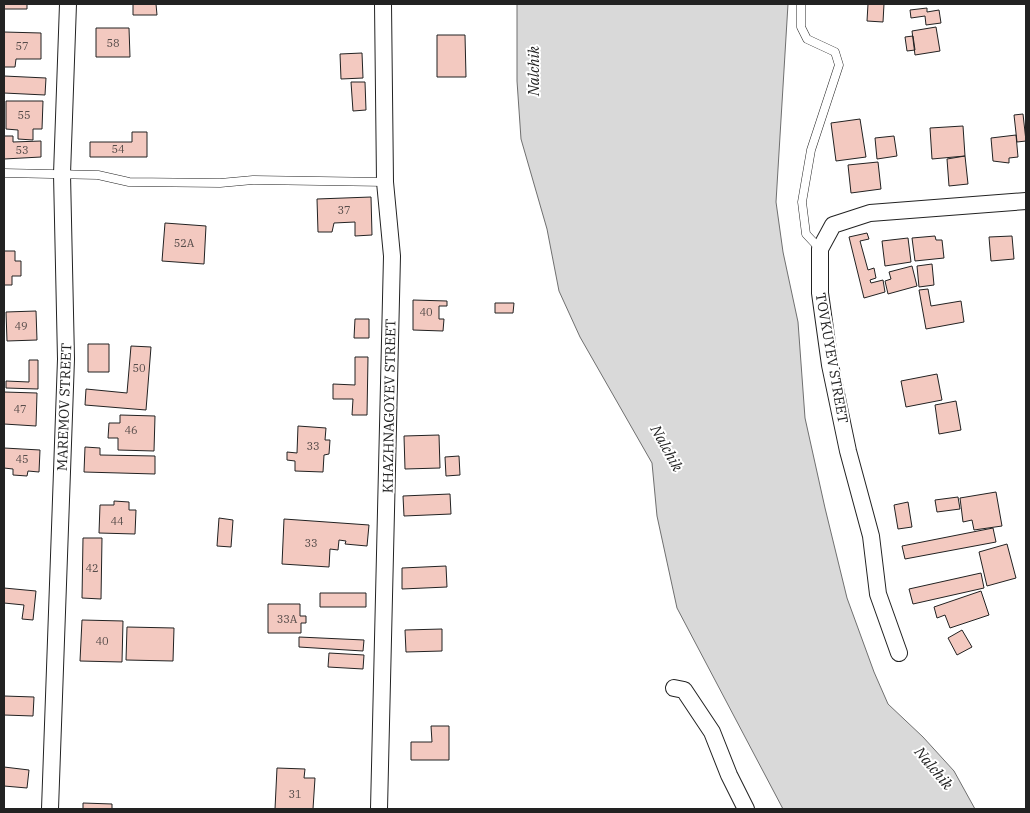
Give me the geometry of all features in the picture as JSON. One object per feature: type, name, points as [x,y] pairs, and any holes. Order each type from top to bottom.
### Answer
[{"type":"street","name":"MAREMOV STREET","points":[[50,809],[66,359],[62,174],[68,4]]},
{"type":"street","name":"KHAZHNAGOYEV STREET","points":[[379,809],[392,256],[385,182],[383,4]]},
{"type":"street","name":"TOVKUYEV STREET","points":[[899,653],[878,594],[871,536],[848,452],[830,365],[820,293],[820,248],[833,225],[870,213],[1026,201]]},
{"type":"street","points":[[674,688],[684,690],[712,732],[729,775],[746,809]]},
{"type":"lane","points":[[800,4],[801,27],[807,39],[834,52],[839,65],[811,150],[802,202],[806,234],[820,248]]},
{"type":"lane","points":[[4,173],[98,175],[137,182],[220,183],[253,180],[385,182]]},
{"type":"water","name":"Nalchik","points":[[517,4],[788,4],[776,202],[783,252],[798,322],[805,418],[825,508],[847,598],[874,672],[888,704],[923,737],[954,771],[975,809],[783,809],[677,608],[657,516],[652,463],[580,337],[559,291],[547,229],[521,139],[517,81]]},
{"type":"building","points":[[4,4],[27,4],[27,9],[4,9]]},
{"type":"building","points":[[133,4],[156,4],[157,15],[133,15]]},
{"type":"building","points":[[868,4],[884,4],[883,22],[867,21]]},
{"type":"building","points":[[927,8],[927,12],[939,10],[941,23],[926,25],[925,16],[911,18],[910,10]]},
{"type":"building","points":[[936,27],[940,51],[915,55],[912,31]]},
{"type":"building","points":[[96,28],[129,28],[130,57],[96,57]]},
{"type":"building","points":[[4,32],[41,33],[41,59],[16,59],[15,67],[4,67]]},
{"type":"building","points":[[437,35],[465,35],[466,77],[437,77]]},
{"type":"building","points":[[913,36],[915,50],[907,51],[905,37]]},
{"type":"building","points":[[362,53],[363,78],[341,79],[340,54]]},
{"type":"building","points":[[4,76],[46,78],[45,95],[4,93]]},
{"type":"building","points":[[351,82],[365,82],[366,110],[353,111]]},
{"type":"building","points":[[6,101],[43,101],[42,129],[33,129],[33,140],[18,139],[18,130],[6,129]]},
{"type":"building","points":[[1023,114],[1026,141],[1017,142],[1014,115]]},
{"type":"building","points":[[860,119],[866,157],[836,161],[831,123]]},
{"type":"building","points":[[963,126],[965,156],[932,159],[930,128]]},
{"type":"building","points":[[132,132],[147,132],[147,157],[90,157],[90,142],[132,142]]},
{"type":"building","points":[[1016,135],[1018,157],[1009,158],[1009,163],[993,161],[991,138]]},
{"type":"building","points":[[4,136],[13,136],[13,142],[41,141],[41,157],[4,159]]},
{"type":"building","points":[[894,136],[897,156],[877,159],[875,138]]},
{"type":"building","points":[[965,156],[968,184],[949,186],[947,159]]},
{"type":"building","points":[[878,162],[881,189],[851,193],[848,165]]},
{"type":"building","points":[[371,197],[372,235],[355,236],[355,222],[334,223],[332,232],[318,232],[317,199]]},
{"type":"building","points":[[165,223],[206,226],[204,264],[162,261]]},
{"type":"building","points":[[867,233],[869,239],[860,241],[868,270],[874,268],[876,278],[870,280],[871,283],[883,280],[885,292],[864,298],[849,237]]},
{"type":"building","points":[[935,236],[936,240],[942,240],[944,258],[915,261],[912,238]]},
{"type":"building","points":[[1012,236],[1014,259],[991,261],[989,237]]},
{"type":"building","points":[[908,238],[911,262],[885,266],[882,241]]},
{"type":"building","points":[[4,251],[15,251],[15,261],[21,261],[21,276],[12,276],[12,285],[4,285]]},
{"type":"building","points":[[932,264],[934,285],[919,287],[917,266]]},
{"type":"building","points":[[912,266],[917,286],[888,294],[885,281],[891,279],[889,272]]},
{"type":"building","points":[[928,289],[931,306],[961,301],[964,322],[926,329],[919,290]]},
{"type":"building","points":[[413,300],[447,301],[447,306],[439,306],[439,319],[444,319],[443,331],[413,330]]},
{"type":"building","points":[[495,303],[514,303],[513,313],[495,313]]},
{"type":"building","points":[[36,311],[37,340],[7,341],[6,312]]},
{"type":"building","points":[[355,319],[369,319],[369,338],[354,338]]},
{"type":"building","points":[[88,344],[109,344],[109,372],[88,372]]},
{"type":"building","points":[[131,346],[151,347],[146,410],[85,405],[86,389],[127,393]]},
{"type":"building","points":[[355,357],[368,357],[367,415],[352,415],[353,399],[333,399],[333,384],[355,385]]},
{"type":"building","points":[[29,360],[38,360],[38,389],[6,388],[6,381],[29,382]]},
{"type":"building","points":[[937,374],[942,400],[906,407],[901,381]]},
{"type":"building","points":[[4,392],[37,393],[36,426],[4,424]]},
{"type":"building","points":[[956,401],[961,430],[939,434],[935,405]]},
{"type":"building","points":[[120,415],[155,416],[154,451],[118,450],[118,438],[108,438],[109,423],[120,423]]},
{"type":"building","points":[[298,426],[326,428],[325,440],[330,440],[329,454],[324,455],[323,472],[295,471],[295,461],[287,460],[287,452],[297,453]]},
{"type":"building","points":[[439,435],[440,468],[405,469],[404,436]]},
{"type":"building","points":[[85,447],[100,448],[100,455],[155,456],[155,474],[84,472]]},
{"type":"building","points":[[4,448],[40,450],[39,472],[28,471],[27,476],[13,475],[13,469],[4,468]]},
{"type":"building","points":[[459,456],[460,475],[446,476],[445,457]]},
{"type":"building","points":[[996,492],[1002,526],[974,530],[972,520],[963,522],[960,498]]},
{"type":"building","points":[[450,494],[451,514],[404,516],[403,496]]},
{"type":"building","points":[[958,497],[960,509],[937,512],[935,500]]},
{"type":"building","points":[[114,501],[129,502],[129,510],[136,510],[135,534],[99,533],[100,505],[114,505]]},
{"type":"building","points":[[908,502],[912,527],[898,529],[894,505]]},
{"type":"building","points":[[219,518],[233,520],[231,547],[217,546]]},
{"type":"building","points":[[284,519],[369,525],[367,546],[345,544],[346,541],[339,540],[338,550],[330,549],[329,567],[282,564]]},
{"type":"building","points":[[993,528],[996,542],[905,559],[902,546]]},
{"type":"building","points":[[83,538],[102,538],[101,599],[82,598]]},
{"type":"building","points":[[1007,544],[1016,578],[987,586],[979,552]]},
{"type":"building","points":[[446,566],[447,587],[402,589],[402,568]]},
{"type":"building","points":[[981,573],[984,588],[913,604],[909,589]]},
{"type":"building","points":[[4,588],[36,591],[33,620],[22,619],[24,605],[4,603]]},
{"type":"building","points":[[981,591],[989,615],[950,628],[945,615],[937,618],[934,607]]},
{"type":"building","points":[[320,593],[366,593],[366,607],[320,607]]},
{"type":"building","points":[[268,604],[300,604],[300,616],[306,616],[306,623],[301,623],[301,633],[268,633]]},
{"type":"building","points":[[82,620],[123,621],[122,662],[80,661]]},
{"type":"building","points":[[127,627],[174,628],[173,661],[126,660]]},
{"type":"building","points":[[442,629],[442,651],[406,652],[405,630]]},
{"type":"building","points":[[962,630],[972,647],[957,655],[948,638]]},
{"type":"building","points":[[299,637],[364,640],[363,651],[299,647]]},
{"type":"building","points":[[329,653],[364,655],[363,669],[328,667]]},
{"type":"building","points":[[4,696],[34,697],[33,716],[4,715]]},
{"type":"building","points":[[431,726],[449,726],[449,760],[411,760],[411,742],[432,742]]},
{"type":"building","points":[[4,767],[29,770],[27,788],[4,786]]},
{"type":"building","points":[[277,768],[305,769],[304,778],[315,778],[313,809],[275,809]]},
{"type":"building","points":[[83,803],[112,804],[112,809],[83,809]]}]
